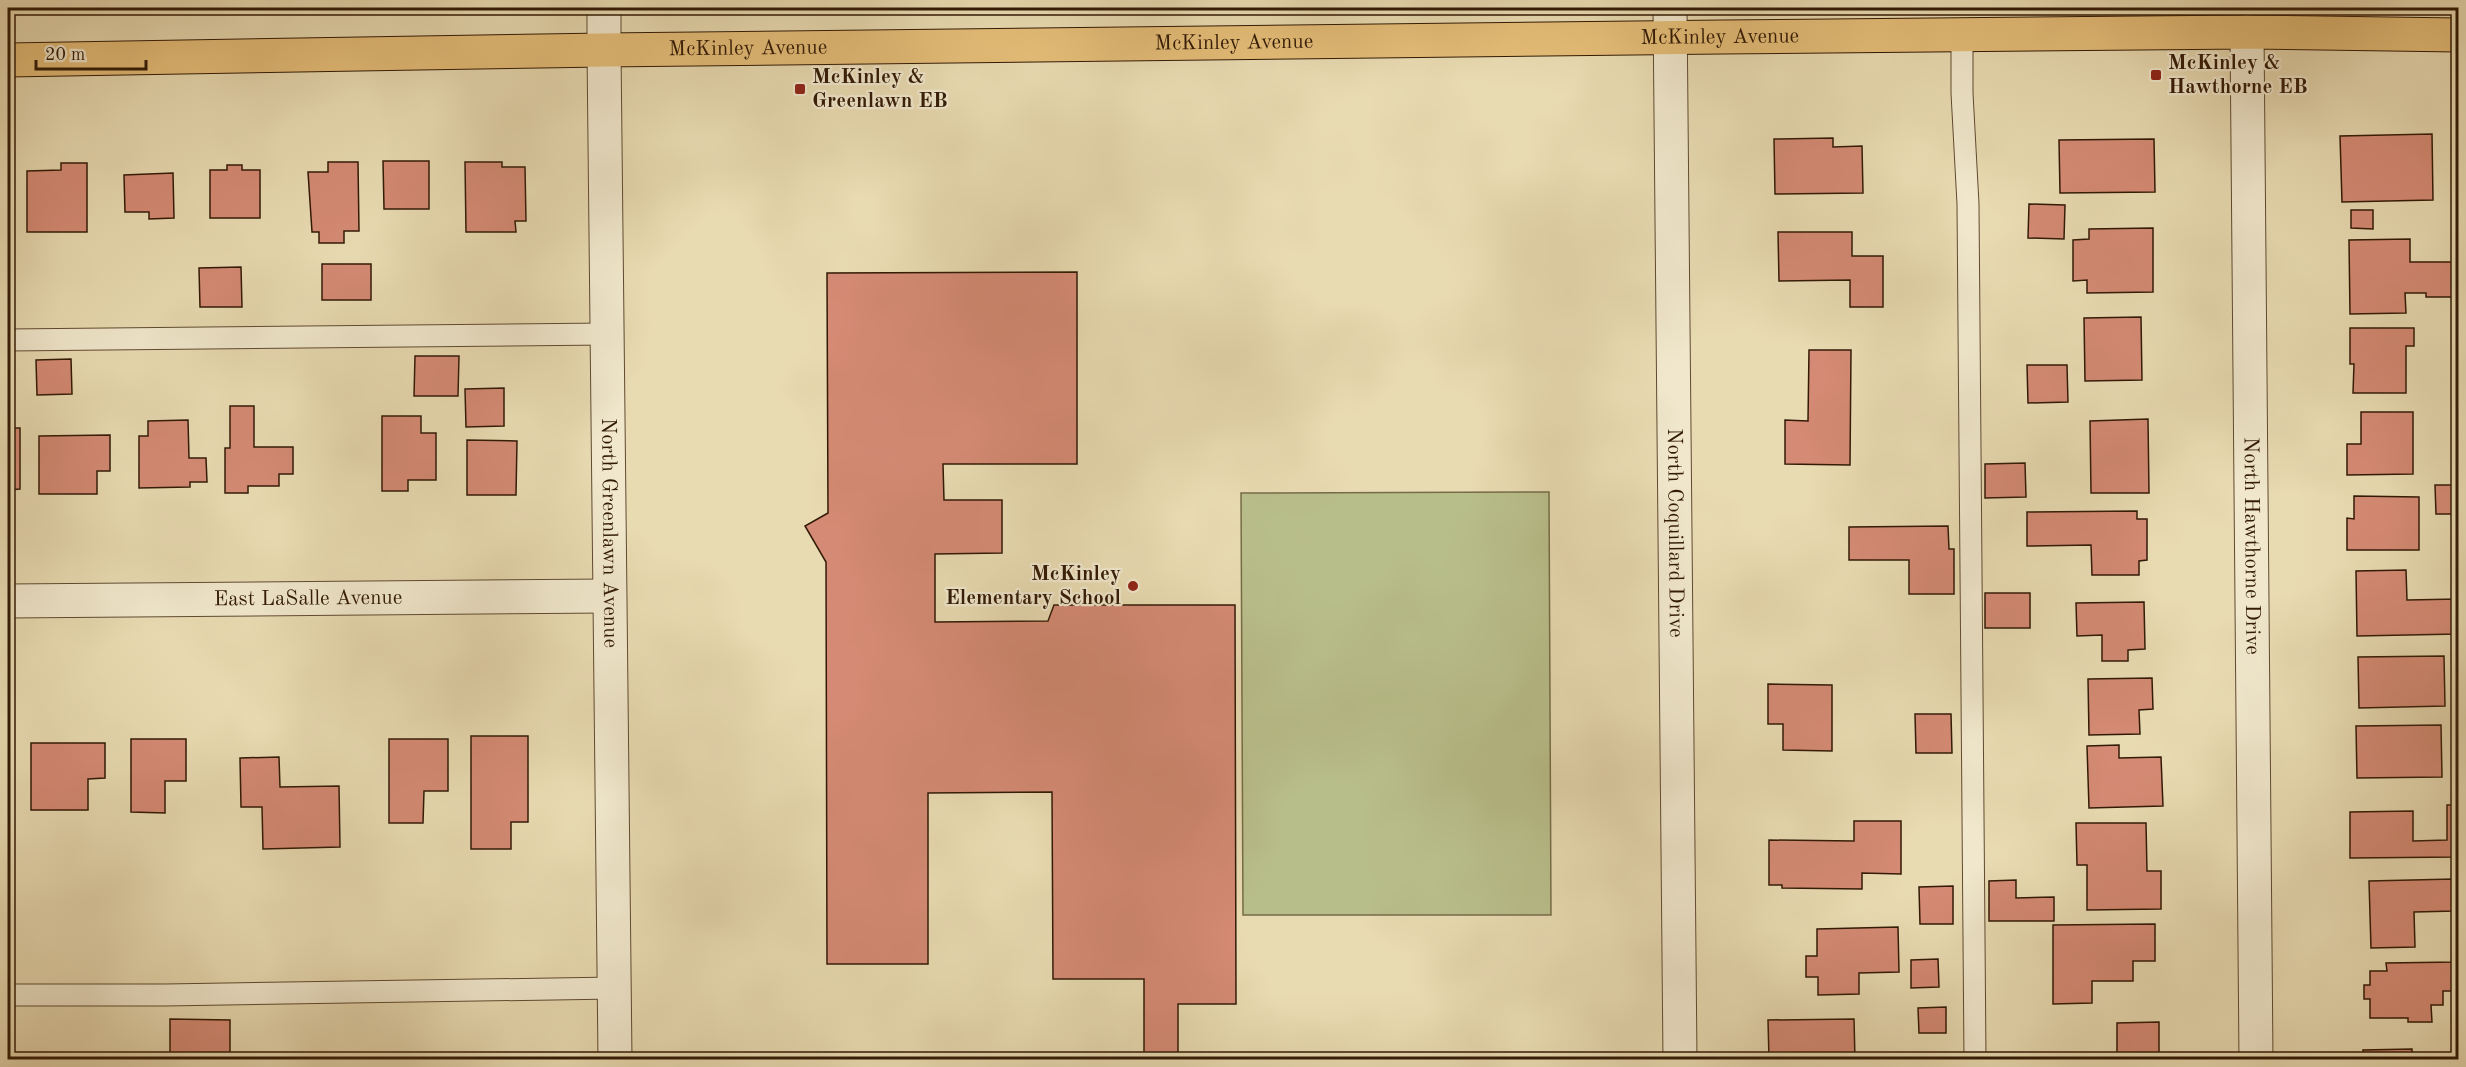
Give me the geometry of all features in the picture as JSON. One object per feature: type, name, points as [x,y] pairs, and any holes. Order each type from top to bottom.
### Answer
[{"type":"main road","name":"McKinley Avenue","points":[[8,60],[604,50],[1670,23],[1962,35],[2247,32],[2458,35]]},
{"type":"street","name":"North Greenlawn Avenue","points":[[604,8],[608,596],[615,1059]]},
{"type":"street","name":"North Coquillard Drive","points":[[1670,23],[1680,1059]]},
{"type":"street","name":"North Hawthorne Drive","points":[[2247,32],[2256,1059]]},
{"type":"street","name":"East LaSalle Avenue","points":[[8,601],[608,596]]},
{"type":"lane","points":[[1962,35],[1968,204],[1975,1059]]},
{"type":"lane","points":[[8,340],[607,334]]},
{"type":"lane","points":[[8,995],[614,988]]},
{"type":"green space","points":[[1549,492],[1551,915],[1243,915],[1241,493]]},
{"type":"building","points":[[2432,134],[2433,200],[2342,202],[2340,136]]},
{"type":"building","points":[[1833,138],[1833,147],[1862,146],[1863,193],[1775,194],[1774,139]]},
{"type":"building","points":[[2154,139],[2155,192],[2060,193],[2059,140]]},
{"type":"building","points":[[383,161],[429,161],[429,209],[384,209]]},
{"type":"building","points":[[328,162],[358,162],[359,231],[344,231],[344,243],[319,243],[319,232],[312,232],[308,172],[328,172]]},
{"type":"building","points":[[465,162],[502,162],[502,167],[525,167],[526,221],[515,221],[516,232],[466,232]]},
{"type":"building","points":[[61,163],[87,163],[87,232],[27,232],[27,171],[61,170]]},
{"type":"building","points":[[227,165],[242,165],[242,170],[260,170],[260,218],[210,218],[210,170],[227,170]]},
{"type":"building","points":[[173,173],[174,218],[149,219],[149,212],[125,212],[124,175]]},
{"type":"building","points":[[2029,204],[2065,205],[2064,239],[2028,238]]},
{"type":"building","points":[[2351,210],[2373,210],[2373,229],[2351,228]]},
{"type":"building","points":[[2153,228],[2153,292],[2087,293],[2087,280],[2073,281],[2073,240],[2089,239],[2089,229]]},
{"type":"building","points":[[1778,232],[1852,232],[1852,256],[1883,256],[1883,307],[1850,307],[1850,280],[1779,281]]},
{"type":"building","points":[[2410,239],[2410,262],[2458,262],[2458,297],[2426,297],[2426,293],[2405,293],[2406,313],[2350,314],[2349,240]]},
{"type":"building","points":[[322,264],[371,264],[371,300],[322,300]]},
{"type":"building","points":[[241,267],[242,307],[200,307],[199,268]]},
{"type":"building","name":"McKinley Elementary School","points":[[1077,272],[1077,464],[943,464],[944,500],[1002,500],[1002,553],[935,554],[935,622],[1048,621],[1054,605],[1235,605],[1236,1004],[1178,1004],[1178,1060],[1144,1060],[1144,979],[1053,979],[1052,792],[928,793],[928,964],[827,964],[826,562],[805,526],[828,513],[827,273]]},
{"type":"building","points":[[2141,317],[2142,380],[2085,381],[2084,318]]},
{"type":"building","points":[[2350,328],[2414,328],[2414,346],[2406,346],[2406,393],[2353,393],[2354,364],[2350,364]]},
{"type":"building","points":[[1809,350],[1851,350],[1850,465],[1785,464],[1785,420],[1808,421]]},
{"type":"building","points":[[2453,355],[2458,355],[2458,398],[2454,398]]},
{"type":"building","points":[[415,356],[459,356],[458,396],[414,396]]},
{"type":"building","points":[[71,359],[72,394],[37,395],[36,360]]},
{"type":"building","points":[[2027,365],[2067,365],[2068,402],[2028,403]]},
{"type":"building","points":[[504,388],[504,426],[466,427],[465,389]]},
{"type":"building","points":[[230,406],[254,406],[254,447],[293,447],[293,474],[279,474],[279,486],[248,486],[248,493],[225,493],[225,448],[230,448]]},
{"type":"building","points":[[2361,412],[2413,412],[2413,474],[2347,475],[2347,444],[2361,444]]},
{"type":"building","points":[[382,416],[421,416],[421,433],[436,433],[436,480],[408,480],[408,491],[382,491]]},
{"type":"building","points":[[2148,419],[2149,493],[2091,493],[2090,421]]},
{"type":"building","points":[[188,420],[189,458],[206,458],[207,482],[190,482],[190,487],[139,488],[139,436],[148,436],[148,421]]},
{"type":"building","points":[[8,428],[20,428],[20,489],[8,490]]},
{"type":"building","points":[[110,435],[110,471],[97,471],[97,494],[39,494],[39,436]]},
{"type":"building","points":[[467,440],[517,441],[516,495],[467,495]]},
{"type":"building","points":[[2025,463],[2026,497],[1985,498],[1985,464]]},
{"type":"building","points":[[2435,485],[2458,485],[2458,514],[2436,514]]},
{"type":"building","points":[[2354,496],[2419,497],[2419,550],[2347,550],[2347,518],[2354,519]]},
{"type":"building","points":[[2137,511],[2137,519],[2147,519],[2147,560],[2139,561],[2139,575],[2092,575],[2091,545],[2027,546],[2027,512]]},
{"type":"building","points":[[1948,526],[1949,549],[1954,549],[1954,594],[1909,594],[1909,560],[1849,560],[1849,527]]},
{"type":"building","points":[[2406,570],[2407,600],[2458,599],[2458,634],[2357,636],[2356,571]]},
{"type":"building","points":[[1985,593],[2030,593],[2030,628],[1985,628]]},
{"type":"building","points":[[2144,602],[2145,649],[2128,650],[2128,661],[2102,661],[2102,635],[2077,636],[2076,603]]},
{"type":"building","points":[[2444,656],[2445,706],[2359,708],[2358,657]]},
{"type":"building","points":[[2152,678],[2153,709],[2139,710],[2140,734],[2089,735],[2088,679]]},
{"type":"building","points":[[1768,684],[1832,685],[1832,751],[1783,750],[1783,724],[1768,724]]},
{"type":"building","points":[[1915,714],[1951,714],[1952,753],[1916,753]]},
{"type":"building","points":[[2441,725],[2442,777],[2357,778],[2356,726]]},
{"type":"building","points":[[471,736],[528,736],[528,822],[511,822],[511,849],[471,849]]},
{"type":"building","points":[[131,739],[186,739],[186,781],[165,781],[165,813],[131,812]]},
{"type":"building","points":[[389,739],[448,739],[448,791],[424,791],[423,823],[389,823]]},
{"type":"building","points":[[31,743],[105,743],[105,778],[88,779],[88,810],[31,810]]},
{"type":"building","points":[[2119,745],[2119,758],[2161,757],[2163,806],[2089,808],[2087,746]]},
{"type":"building","points":[[279,757],[280,787],[339,786],[340,847],[263,849],[262,807],[241,807],[240,758]]},
{"type":"building","points":[[2447,805],[2458,805],[2458,857],[2350,858],[2350,812],[2413,811],[2413,841],[2447,840]]},
{"type":"building","points":[[1854,821],[1901,821],[1901,874],[1862,873],[1862,889],[1782,888],[1782,885],[1769,885],[1769,840],[1854,841]]},
{"type":"building","points":[[2076,823],[2146,823],[2147,871],[2161,871],[2161,909],[2087,910],[2087,865],[2077,865]]},
{"type":"building","points":[[2454,879],[2455,911],[2414,912],[2415,947],[2371,948],[2369,881]]},
{"type":"building","points":[[2016,880],[2016,898],[2054,897],[2054,921],[1989,921],[1989,881]]},
{"type":"building","points":[[1953,886],[1953,924],[1920,924],[1919,887]]},
{"type":"building","points":[[2155,924],[2155,961],[2133,961],[2133,981],[2092,981],[2092,1003],[2053,1004],[2053,925]]},
{"type":"building","points":[[1898,927],[1899,972],[1859,973],[1859,994],[1818,995],[1818,977],[1806,977],[1806,956],[1817,956],[1817,929]]},
{"type":"building","points":[[2456,957],[2458,957],[2458,1001],[2457,991],[2443,991],[2443,1005],[2431,1005],[2432,1022],[2408,1022],[2408,1018],[2370,1018],[2370,999],[2364,999],[2364,985],[2370,985],[2370,971],[2387,971],[2386,963],[2456,962]]},
{"type":"building","points":[[1938,959],[1939,987],[1911,988],[1911,960]]},
{"type":"building","points":[[1946,1007],[1946,1033],[1919,1033],[1918,1008]]},
{"type":"building","points":[[170,1019],[230,1020],[230,1060],[170,1060]]},
{"type":"building","points":[[1854,1019],[1855,1060],[1769,1059],[1768,1020]]},
{"type":"building","points":[[2159,1022],[2159,1060],[2117,1060],[2117,1023]]},
{"type":"building","points":[[2412,1049],[2412,1060],[2364,1060],[2363,1050]]},
{"type":"place","name":"McKinley & Hawthorne EB","points":[[2156,75]]},
{"type":"place","name":"McKinley & Greenlawn EB","points":[[800,89]]},
{"type":"place","name":"McKinley Elementary School","points":[[1133,586]]}]
